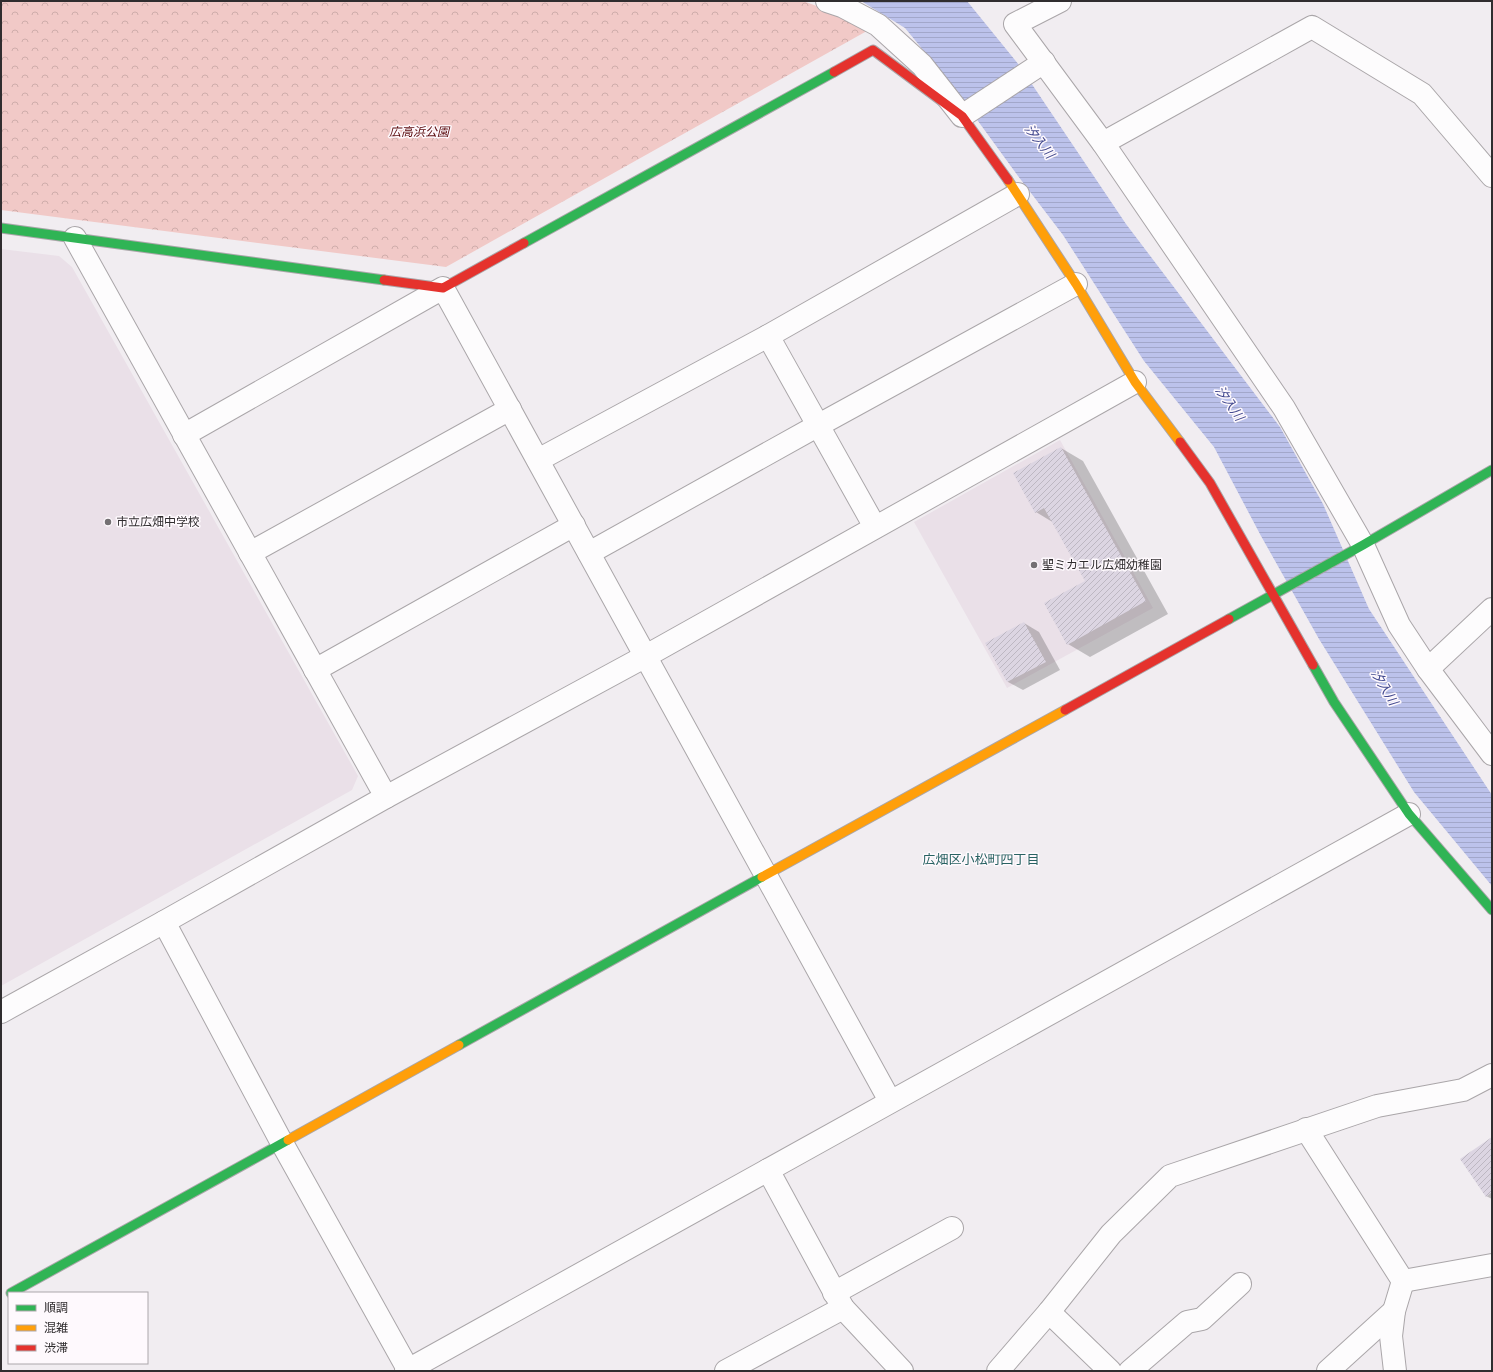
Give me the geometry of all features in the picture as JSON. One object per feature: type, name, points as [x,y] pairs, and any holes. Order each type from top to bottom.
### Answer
[{"type":"street","points":[[827,1],[842,6],[878,25],[922,65],[962,116],[1018,194],[1076,284],[1135,382],[1210,483],[1334,702],[1409,814],[1492,910]]},
{"type":"street","points":[[1060,1],[1015,24],[1103,143],[1284,408],[1363,545],[1399,624],[1428,669],[1492,754]]},
{"type":"street","points":[[1103,143],[1312,27],[1422,94],[1492,176]]},
{"type":"street","points":[[184,435],[443,288],[873,50],[962,116]]},
{"type":"street","points":[[962,116],[1044,62]]},
{"type":"street","points":[[538,460],[768,336],[1018,194]]},
{"type":"street","points":[[1,228],[443,288]]},
{"type":"street","points":[[75,238],[386,797]]},
{"type":"street","points":[[589,553],[1076,284]]},
{"type":"street","points":[[443,288],[890,1101]]},
{"type":"street","points":[[768,336],[875,527]]},
{"type":"street","points":[[1,1012],[386,797],[646,656],[1135,382]]},
{"type":"street","points":[[250,553],[510,409]]},
{"type":"street","points":[[14,1292],[1363,545],[1492,470]]},
{"type":"street","points":[[315,670],[574,525]]},
{"type":"street","points":[[1428,669],[1492,609]]},
{"type":"street","points":[[164,922],[282,1143],[408,1371],[890,1101],[1409,814]]},
{"type":"street","points":[[998,1371],[1049,1312],[1111,1234],[1170,1176],[1376,1106],[1462,1090],[1492,1075]]},
{"type":"street","points":[[1306,1129],[1403,1281],[1394,1311],[1391,1336],[1395,1371]]},
{"type":"street","points":[[768,1170],[838,1300],[902,1371]]},
{"type":"street","points":[[726,1371],[952,1228]]},
{"type":"street","points":[[1403,1281],[1492,1265]]},
{"type":"street","points":[[1130,1371],[1187,1322],[1202,1319],[1240,1284]]},
{"type":"street","points":[[1328,1371],[1394,1311]]},
{"type":"street","points":[[1049,1312],[1110,1371]]},
{"type":"shaded area","name":"市立広畑中学校","points":[[1,249],[59,256],[72,267],[358,776],[352,790],[1,986]]},
{"type":"shaded area","name":"聖ミカエル広畑幼稚園","points":[[1060,440],[1153,608],[1007,688],[914,522]]},
{"type":"green space","name":"広高浜公園","points":[[1,1],[803,1],[874,27],[446,267],[1,210]]},
{"type":"water","name":"汐入川","points":[[861,1],[967,1],[1019,65],[1126,224],[1280,427],[1323,504],[1369,609],[1492,795],[1492,886],[1414,792],[1319,639],[1261,536],[1214,447],[1144,361],[1063,235],[951,84],[905,28]]},
{"type":"building","points":[[1061,447],[1146,601],[1067,645],[1044,603],[1085,581],[1044,508],[1035,513],[1013,473]]},
{"type":"building","points":[[1024,622],[1046,662],[1007,682],[985,643]]},
{"type":"building","points":[[1492,1137],[1492,1192],[1486,1197],[1460,1159]]},
{"type":"traffic: fast","points":[[524,243],[834,72]]},
{"type":"traffic: fast","points":[[1,228],[384,280]]},
{"type":"traffic: fast","points":[[1229,619],[1363,545],[1492,470]]},
{"type":"traffic: fast","points":[[1313,665],[1334,702],[1409,814],[1492,910]]},
{"type":"traffic: fast","points":[[459,1045],[762,877]]},
{"type":"traffic: fast","points":[[13,1292],[288,1140]]},
{"type":"traffic: slow","points":[[1008,180],[1076,284],[1135,382],[1180,442]]},
{"type":"traffic: slow","points":[[762,877],[1065,710]]},
{"type":"traffic: slow","points":[[288,1140],[459,1045]]},
{"type":"traffic: jam","points":[[834,72],[873,50],[962,116],[1008,180]]},
{"type":"traffic: jam","points":[[384,280],[443,288],[524,243]]},
{"type":"traffic: jam","points":[[1180,442],[1210,483],[1313,665]]},
{"type":"traffic: jam","points":[[1065,710],[1229,619]]},
{"type":"place","name":"市立広畑中学校","points":[[108,522]]},
{"type":"place","name":"聖ミカエル広畑幼稚園","points":[[1034,565]]},
{"type":"district","name":"広畑区小松町四丁目","points":[[981,859]]}]
